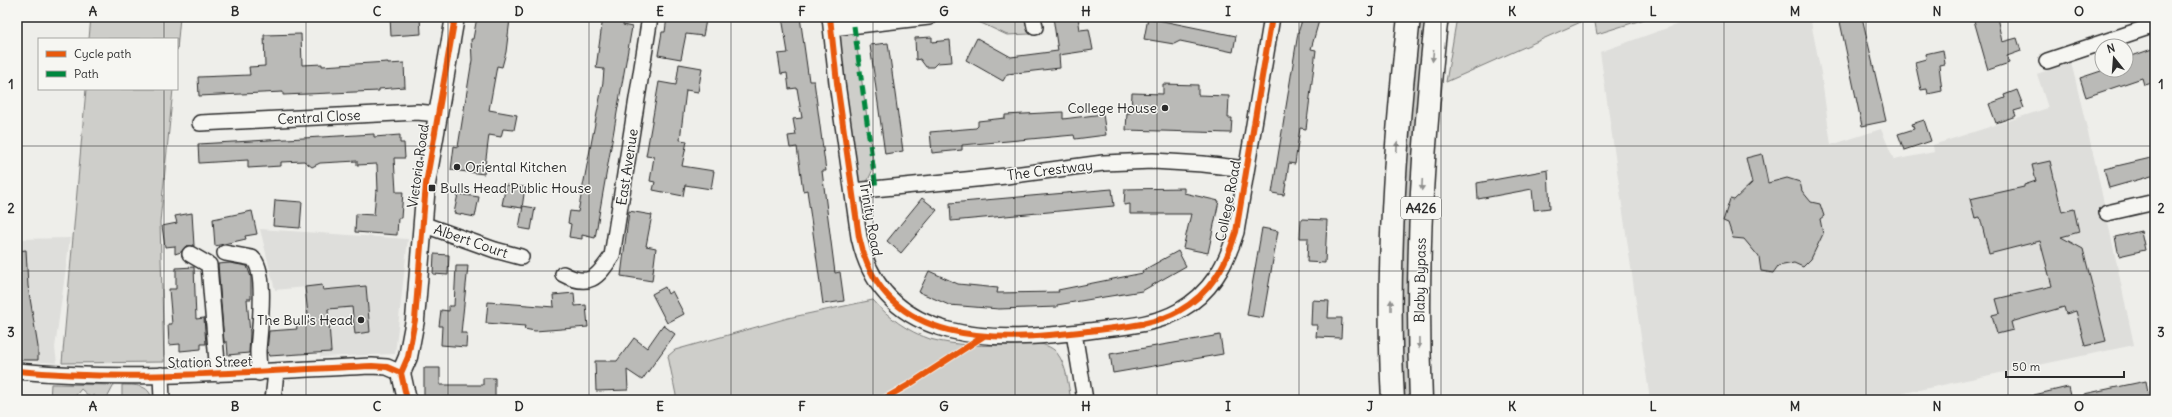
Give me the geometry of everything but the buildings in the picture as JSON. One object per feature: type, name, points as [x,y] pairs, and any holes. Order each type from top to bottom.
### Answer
[{"type":"main road","name":"Blaby Bypass","points":[[1393,400],[1391,307],[1392,224],[1401,96],[1409,17]]},
{"type":"main road","name":"Blaby Bypass","points":[[1421,400],[1418,298],[1421,220],[1425,138],[1437,17]]},
{"type":"street","name":"Victoria Road","points":[[402,373],[408,357],[414,320],[422,224],[437,114],[456,17]]},
{"type":"street","name":"East Avenue","points":[[562,274],[575,280],[590,279],[598,276],[612,256],[650,17]]},
{"type":"street","points":[[831,22],[929,17]]},
{"type":"street","name":"College Road","points":[[1074,333],[1152,322],[1179,311],[1202,294],[1220,273],[1229,255],[1236,232],[1272,17]]},
{"type":"street","name":"Trinity Road","points":[[831,22],[837,83],[859,237],[863,256],[870,273],[880,288],[897,306],[915,318],[936,328],[960,334],[984,336],[1074,333]]},
{"type":"street","points":[[2047,61],[2155,25]]},
{"type":"street","name":"Central Close","points":[[200,123],[417,112],[437,114]]},
{"type":"street","name":"The Crestway","points":[[853,191],[1006,176],[1103,163],[1153,162],[1203,164],[1246,169]]},
{"type":"street","points":[[2107,213],[2155,202]]},
{"type":"street","name":"Albert Court","points":[[422,224],[495,250],[521,257]]},
{"type":"street","points":[[225,253],[252,258],[257,264],[262,303],[258,353],[259,373]]},
{"type":"street","points":[[190,254],[209,265],[218,374]]},
{"type":"street","points":[[1074,333],[1085,400]]},
{"type":"street","name":"Station Street","points":[[17,371],[77,376],[161,375],[259,373],[387,366],[402,373]]},
{"type":"street","points":[[273,400],[276,372]]},
{"type":"street","points":[[402,373],[407,400]]},
{"type":"street","points":[[161,375],[162,400]]},
{"type":"shaded area","points":[[91,17],[180,17],[178,39],[89,38]]},
{"type":"shaded area","points":[[968,17],[1023,17],[1029,24],[1030,34],[1007,35]]},
{"type":"shaded area","points":[[1419,17],[1428,17],[1412,400],[1403,400],[1401,258],[1406,157]]},
{"type":"shaded area","points":[[1457,17],[1592,17],[1446,82]]},
{"type":"shaded area","points":[[1594,17],[1651,17],[1597,34]]},
{"type":"shaded area","points":[[1698,17],[1810,17],[1821,73],[1831,145],[1881,129],[1894,160],[1934,152],[1933,145],[2048,108],[2037,74],[2071,62],[2096,166],[2134,345],[1871,400],[1650,400],[1600,52]]},
{"type":"shaded area","points":[[854,26],[874,167],[864,189],[853,191],[832,28]]},
{"type":"shaded area","points":[[86,90],[173,90],[160,222],[164,362],[62,363]]},
{"type":"shaded area","points":[[260,229],[408,239],[395,354],[320,357],[317,320],[309,321],[306,287],[275,290]]},
{"type":"shaded area","points":[[70,238],[55,348],[57,363],[17,360],[17,239]]},
{"type":"shaded area","points":[[873,300],[885,313],[899,323],[930,339],[971,345],[1012,345],[1030,343],[1050,347],[1057,353],[1063,364],[1067,376],[1071,400],[677,400],[668,356],[675,350],[788,318]]},
{"type":"shaded area","points":[[51,384],[114,385],[106,400],[100,400],[93,395],[91,398],[81,389],[72,400],[50,400]]},
{"type":"shaded area","points":[[122,385],[141,386],[145,388],[151,395],[152,400],[122,400]]},
{"type":"marked path","points":[[854,26],[876,188]]},
{"type":"cycle path","points":[[407,400],[401,373],[408,357],[415,320],[426,184],[455,17]]},
{"type":"cycle path","points":[[830,17],[837,83],[859,237],[872,274],[892,300],[918,319],[949,330],[982,336],[1018,337],[1053,335],[1123,327],[1158,320],[1169,316],[1190,304],[1200,296],[1216,277],[1227,256],[1236,232],[1272,17]]},
{"type":"cycle path","points":[[882,400],[910,384],[984,336]]},
{"type":"cycle path","points":[[17,371],[106,376],[150,376],[372,366],[387,367],[401,373]]},
{"type":"place","name":"College House","points":[[1165,108]]},
{"type":"place","name":"Oriental Kitchen","points":[[457,167]]},
{"type":"place","name":"Bulls Head Public House","points":[[432,188]]},
{"type":"place","name":"The Bull's Head","points":[[361,320]]}]
